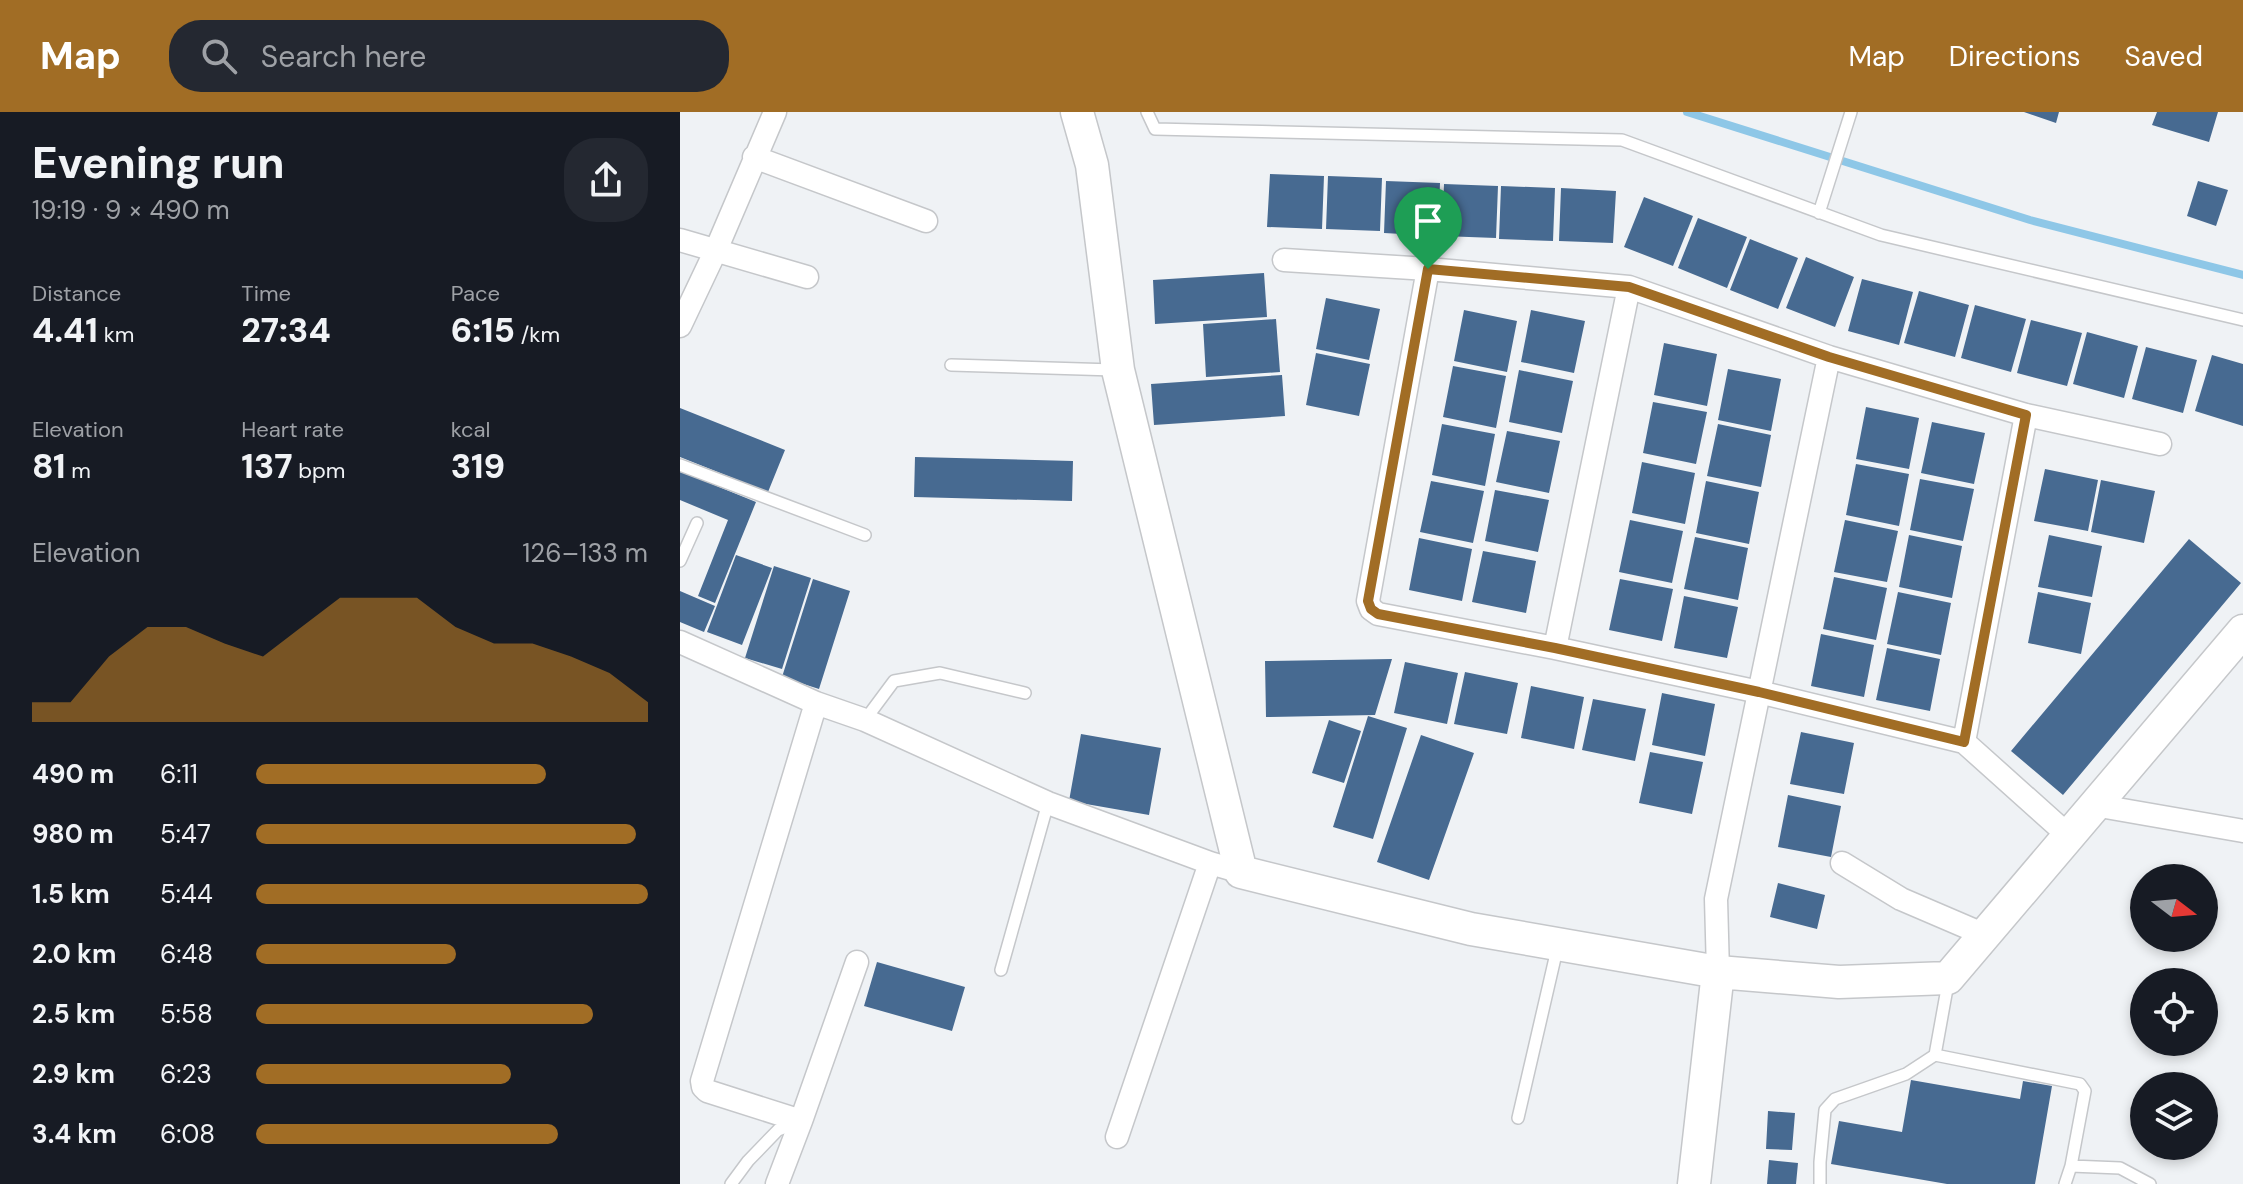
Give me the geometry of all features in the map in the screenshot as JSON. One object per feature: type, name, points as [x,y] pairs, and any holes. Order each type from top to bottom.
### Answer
[{"type":"street","points":[[680,326],[775,112]]},
{"type":"street","points":[[1077,112],[1092,165],[1118,370],[1225,868],[1117,1137]]},
{"type":"street","points":[[754,157],[926,221]]},
{"type":"street","points":[[680,240],[807,277]]},
{"type":"street","points":[[1284,260],[1629,287],[1829,357],[2026,415],[2160,444]]},
{"type":"street","points":[[1428,269],[1368,601],[1371,609],[1378,614],[1759,692],[1964,742],[2069,836]]},
{"type":"street","points":[[1555,648],[1629,287]]},
{"type":"street","points":[[1694,1184],[1718,972],[1716,899],[1829,357]]},
{"type":"street","points":[[1964,742],[2026,415]]},
{"type":"street","points":[[680,642],[816,703],[865,720],[1048,803],[1225,868],[1471,929],[1718,972],[1839,982],[1948,978],[2243,631]]},
{"type":"street","points":[[801,1121],[707,1091],[702,1081],[816,703]]},
{"type":"street","points":[[2094,805],[2243,831]]},
{"type":"street","points":[[1842,863],[1901,899],[1985,935]]},
{"type":"street","points":[[777,1184],[857,962]]},
{"type":"lane","points":[[1147,112],[1155,129],[1622,140],[1881,235],[2243,320]]},
{"type":"lane","points":[[1819,213],[1851,112]]},
{"type":"lane","points":[[951,365],[1118,370]]},
{"type":"lane","points":[[680,465],[865,535]]},
{"type":"lane","points":[[680,561],[697,523]]},
{"type":"lane","points":[[865,720],[894,681],[940,673],[1025,693]]},
{"type":"lane","points":[[1001,970],[1048,803]]},
{"type":"lane","points":[[1518,1118],[1558,944]]},
{"type":"lane","points":[[1935,1055],[1948,978]]},
{"type":"lane","points":[[1820,1184],[1825,1110],[1835,1099],[1906,1074],[1935,1055],[2080,1084],[2085,1091],[2065,1184]]},
{"type":"lane","points":[[731,1184],[778,1130],[801,1121]]},
{"type":"lane","points":[[2071,1166],[2120,1168],[2150,1184]]},
{"type":"building","points":[[2024,112],[2059,112],[2056,123]]},
{"type":"building","points":[[2157,112],[2218,112],[2209,142],[2152,125]]},
{"type":"building","points":[[1270,174],[1324,176],[1322,229],[1267,227]]},
{"type":"building","points":[[1328,176],[1382,178],[1380,231],[1326,229]]},
{"type":"building","points":[[1386,181],[1440,183],[1438,236],[1384,233]]},
{"type":"building","points":[[2198,181],[2228,190],[2216,226],[2187,216]]},
{"type":"building","points":[[1444,184],[1498,186],[1496,238],[1442,236]]},
{"type":"building","points":[[1501,186],[1555,188],[1553,241],[1499,239]]},
{"type":"building","points":[[1561,188],[1616,191],[1613,243],[1559,241]]},
{"type":"building","points":[[1644,197],[1693,216],[1673,266],[1624,247]]},
{"type":"building","points":[[1698,218],[1747,237],[1727,288],[1678,268]]},
{"type":"building","points":[[1750,239],[1798,258],[1778,309],[1730,290]]},
{"type":"building","points":[[1806,257],[1854,277],[1835,327],[1786,308]]},
{"type":"building","points":[[1264,273],[1267,317],[1155,324],[1153,280]]},
{"type":"building","points":[[1862,279],[1913,292],[1899,345],[1848,331]]},
{"type":"building","points":[[1919,291],[1969,305],[1955,357],[1904,343]]},
{"type":"building","points":[[1326,298],[1380,309],[1369,360],[1316,349]]},
{"type":"building","points":[[1975,305],[2026,319],[2011,372],[1961,358]]},
{"type":"building","points":[[1464,310],[1517,321],[1507,372],[1454,361]]},
{"type":"building","points":[[1531,310],[1585,321],[1574,373],[1521,362]]},
{"type":"building","points":[[1276,319],[1280,372],[1206,377],[1203,324]]},
{"type":"building","points":[[2031,320],[2082,333],[2067,386],[2017,373]]},
{"type":"building","points":[[2087,332],[2138,346],[2124,398],[2073,384]]},
{"type":"building","points":[[1664,343],[1717,354],[1707,406],[1654,395]]},
{"type":"building","points":[[2146,347],[2197,360],[2183,413],[2132,399]]},
{"type":"building","points":[[1316,353],[1370,364],[1359,416],[1306,405]]},
{"type":"building","points":[[2212,355],[2243,364],[2243,426],[2195,411]]},
{"type":"building","points":[[1453,366],[1506,376],[1496,428],[1443,417]]},
{"type":"building","points":[[1728,369],[1781,379],[1771,431],[1718,420]]},
{"type":"building","points":[[1519,370],[1573,381],[1562,433],[1509,422]]},
{"type":"building","points":[[1282,375],[1285,416],[1154,425],[1151,384]]},
{"type":"building","points":[[1653,402],[1707,412],[1696,464],[1643,453]]},
{"type":"building","points":[[1866,407],[1919,418],[1909,469],[1856,459]]},
{"type":"building","points":[[680,408],[785,450],[768,492],[680,457]]},
{"type":"building","points":[[1932,422],[1985,433],[1974,484],[1921,473]]},
{"type":"building","points":[[1442,424],[1495,434],[1485,486],[1432,475]]},
{"type":"building","points":[[1718,424],[1771,435],[1761,487],[1707,476]]},
{"type":"building","points":[[1507,431],[1560,441],[1549,493],[1496,482]]},
{"type":"building","points":[[915,457],[1073,461],[1072,501],[914,497]]},
{"type":"building","points":[[1642,462],[1695,473],[1685,524],[1632,513]]},
{"type":"building","points":[[1856,464],[1909,474],[1899,526],[1846,515]]},
{"type":"building","points":[[2045,469],[2098,480],[2088,531],[2034,521]]},
{"type":"building","points":[[680,471],[756,502],[715,603],[698,596],[728,520],[680,500]]},
{"type":"building","points":[[1920,479],[1974,489],[1963,541],[1910,530]]},
{"type":"building","points":[[2101,480],[2155,491],[2144,543],[2091,532]]},
{"type":"building","points":[[1431,481],[1484,491],[1473,543],[1420,532]]},
{"type":"building","points":[[1706,481],[1759,492],[1749,544],[1696,533]]},
{"type":"building","points":[[1495,490],[1549,500],[1538,552],[1485,541]]},
{"type":"building","points":[[1630,520],[1683,531],[1672,583],[1619,572]]},
{"type":"building","points":[[1845,520],[1898,531],[1887,582],[1834,572]]},
{"type":"building","points":[[1909,535],[1962,546],[1952,598],[1899,587]]},
{"type":"building","points":[[2049,535],[2102,546],[2092,597],[2038,587]]},
{"type":"building","points":[[1695,537],[1748,548],[1738,600],[1684,589]]},
{"type":"building","points":[[1419,538],[1472,549],[1462,601],[1409,590]]},
{"type":"building","points":[[2189,539],[2241,583],[2063,795],[2011,751]]},
{"type":"building","points":[[1483,551],[1536,561],[1526,613],[1472,602]]},
{"type":"building","points":[[736,555],[772,568],[742,645],[707,632]]},
{"type":"building","points":[[774,566],[811,578],[782,669],[745,658]]},
{"type":"building","points":[[1834,577],[1887,588],[1876,640],[1823,629]]},
{"type":"building","points":[[813,579],[850,591],[819,689],[782,677]]},
{"type":"building","points":[[1620,579],[1673,589],[1662,641],[1609,630]]},
{"type":"building","points":[[680,591],[715,606],[704,632],[680,622]]},
{"type":"building","points":[[1898,592],[1951,603],[1941,655],[1887,644]]},
{"type":"building","points":[[2038,592],[2091,603],[2081,654],[2028,643]]},
{"type":"building","points":[[1684,596],[1738,607],[1727,658],[1674,648]]},
{"type":"building","points":[[1821,634],[1874,645],[1864,697],[1811,686]]},
{"type":"building","points":[[1887,648],[1940,659],[1930,711],[1876,700]]},
{"type":"building","points":[[1392,659],[1375,715],[1266,717],[1265,661]]},
{"type":"building","points":[[1405,662],[1458,673],[1447,724],[1394,713]]},
{"type":"building","points":[[1465,672],[1518,683],[1507,734],[1454,724]]},
{"type":"building","points":[[1531,686],[1584,697],[1574,749],[1521,738]]},
{"type":"building","points":[[1662,693],[1715,704],[1705,756],[1652,745]]},
{"type":"building","points":[[1593,699],[1646,709],[1635,761],[1582,750]]},
{"type":"building","points":[[1368,716],[1407,728],[1373,839],[1333,827]]},
{"type":"building","points":[[1329,720],[1361,731],[1344,783],[1312,773]]},
{"type":"building","points":[[1801,732],[1854,743],[1844,794],[1790,784]]},
{"type":"building","points":[[1081,734],[1161,748],[1149,815],[1069,801]]},
{"type":"building","points":[[1421,735],[1474,753],[1429,880],[1377,862]]},
{"type":"building","points":[[1650,752],[1703,762],[1692,814],[1639,803]]},
{"type":"building","points":[[1788,795],[1841,806],[1831,857],[1778,847]]},
{"type":"building","points":[[1778,883],[1825,895],[1817,929],[1770,917]]},
{"type":"building","points":[[877,962],[965,987],[952,1031],[864,1006]]},
{"type":"building","points":[[1911,1080],[2020,1099],[2023,1081],[2052,1086],[2035,1184],[1947,1184],[1831,1164],[1839,1121],[1902,1132]]},
{"type":"building","points":[[1768,1111],[1795,1113],[1792,1150],[1766,1149]]},
{"type":"building","points":[[1769,1160],[1798,1163],[1796,1184],[1767,1184]]},
{"type":"waterway","points":[[1687,112],[2030,220],[2243,275]]},
{"type":"route","points":[[1428,269],[1629,287],[1829,357],[2026,415],[1964,742],[1759,692],[1378,614],[1371,609],[1368,601],[1428,269]]}]
